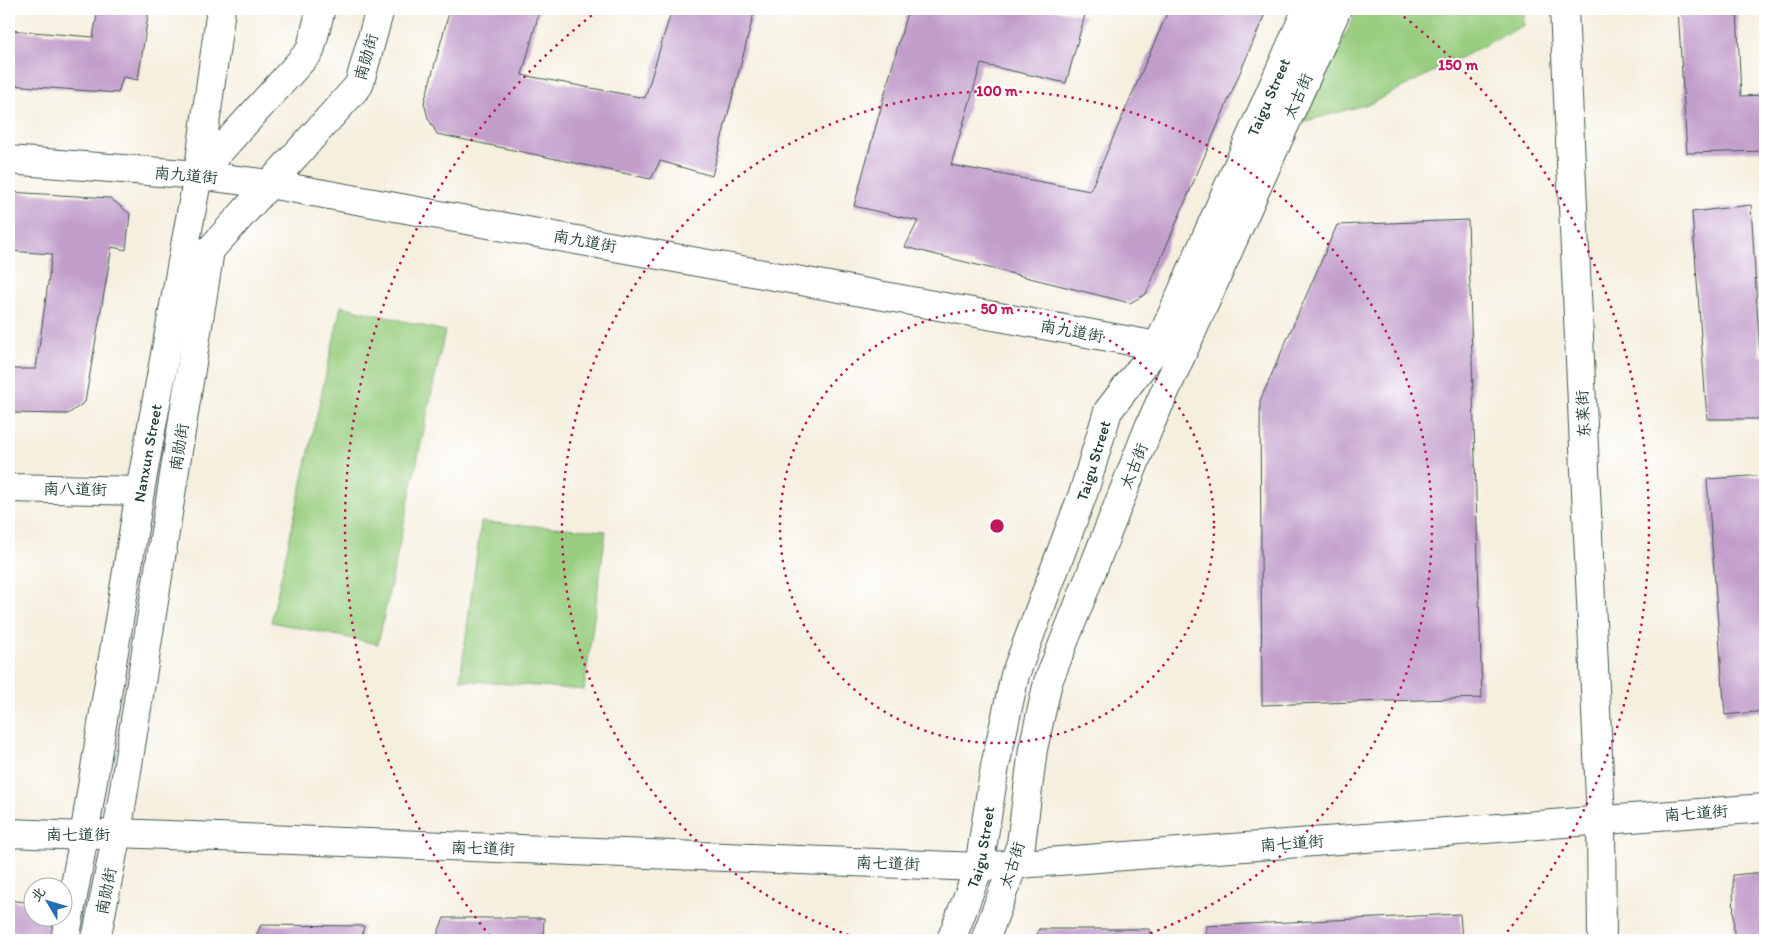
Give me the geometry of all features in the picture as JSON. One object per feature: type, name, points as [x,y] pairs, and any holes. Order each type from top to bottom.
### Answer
[{"type":"main road","points":[[198,175],[221,9]]},
{"type":"main road","points":[[198,175],[310,51],[321,9]]},
{"type":"main road","name":"南勋街","points":[[96,940],[117,833],[210,250],[359,85],[380,9]]},
{"type":"main road","name":"Taigu Street","points":[[951,940],[979,867],[995,766],[1015,675],[1084,490],[1108,411],[1158,346],[1307,9]]},
{"type":"main road","name":"太古街","points":[[985,940],[1021,844],[1033,749],[1048,682],[1149,427],[1337,9]]},
{"type":"main road","name":"东莱街","points":[[1564,9],[1601,820],[1602,940]]},
{"type":"main road","name":"南九道街","points":[[9,160],[198,175],[269,184],[1158,346]]},
{"type":"main road","name":"Nanxun Street","points":[[65,940],[84,836],[140,491],[198,175]]},
{"type":"main road","name":"南八道街","points":[[9,488],[140,491]]},
{"type":"main road","name":"南七道街","points":[[9,833],[84,836],[117,833],[979,867],[1765,808]]},
{"type":"green space","points":[[1358,9],[1524,9],[1524,25],[1372,103],[1303,122]]},
{"type":"green space","points":[[341,306],[445,331],[378,644],[271,622]]},
{"type":"green space","points":[[481,522],[606,531],[584,690],[460,680]]},
{"type":"building","points":[[98,9],[149,9],[138,80],[123,77],[118,93],[9,85],[9,30],[93,37]]},
{"type":"building","points":[[450,9],[540,9],[522,75],[645,98],[672,9],[755,9],[712,176],[660,161],[651,179],[437,134],[428,118],[424,103]]},
{"type":"building","points":[[908,9],[1048,9],[1085,15],[1066,83],[981,64],[951,165],[1090,191],[1169,9],[1267,9],[1146,294],[1130,303],[905,247],[918,221],[854,206]]},
{"type":"building","points":[[1678,9],[1737,9],[1741,96],[1765,95],[1765,151],[1687,153]]},
{"type":"building","points":[[9,192],[110,198],[130,214],[126,250],[112,247],[85,402],[68,414],[9,413],[9,369],[36,369],[52,254],[9,251]]},
{"type":"building","points":[[1751,205],[1760,356],[1765,356],[1765,419],[1707,419],[1692,212]]},
{"type":"building","points":[[1468,220],[1482,698],[1262,705],[1260,401],[1337,225]]},
{"type":"building","points":[[1765,475],[1765,711],[1725,715],[1707,479]]},
{"type":"building","points":[[1765,872],[1765,940],[1734,940],[1733,875]]},
{"type":"building","points":[[9,900],[22,902],[22,926],[54,926],[52,940],[9,940]]},
{"type":"building","points":[[1460,914],[1462,940],[1206,940],[1206,926]]},
{"type":"building","points":[[444,918],[544,918],[543,940],[435,940]]},
{"type":"building","points":[[261,925],[364,926],[361,940],[254,940]]},
{"type":"building","points":[[1039,929],[1150,929],[1149,940],[1035,940]]}]
